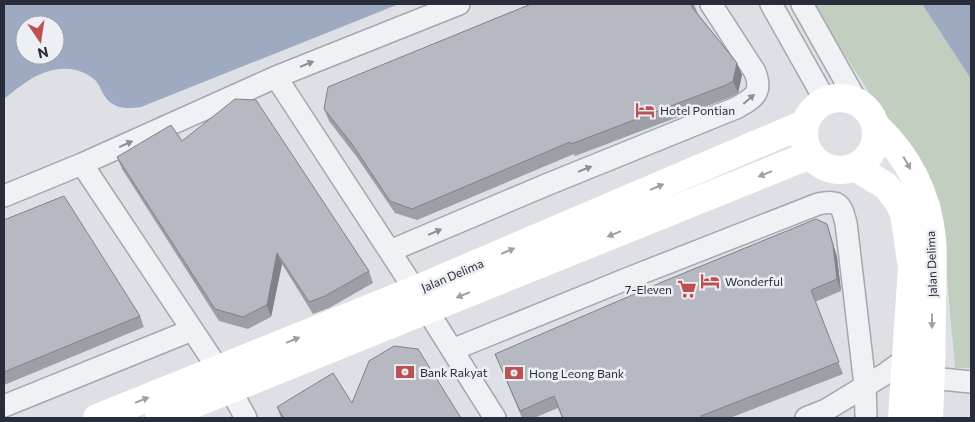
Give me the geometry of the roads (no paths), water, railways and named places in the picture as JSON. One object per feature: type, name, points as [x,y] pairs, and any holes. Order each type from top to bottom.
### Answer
[{"type":"street","points":[[4,196],[82,164],[276,77],[459,4]]},
{"type":"street","points":[[390,252],[546,184],[736,108],[751,100],[757,92],[759,83],[755,72],[711,4]]},
{"type":"street","points":[[771,4],[826,100]]},
{"type":"street","points":[[802,4],[856,100],[869,111],[876,126],[876,142],[868,157],[855,167],[839,170],[823,166],[810,156],[804,141],[804,124],[812,110],[826,100],[841,97],[856,100]]},
{"type":"street","points":[[276,77],[421,300],[495,418]]},
{"type":"street","name":"Jalan Delima","points":[[421,300],[804,124]]},
{"type":"street","name":"Jalan Delima","points":[[876,126],[901,152],[914,175],[928,216],[932,240],[931,378],[928,418]]},
{"type":"street","name":"Jalan Delima","points":[[97,418],[224,379],[421,300],[810,156]]},
{"type":"street","points":[[82,164],[224,379],[246,418]]},
{"type":"street","name":"Jalan Delima","points":[[855,167],[886,186],[898,201],[904,214],[912,267],[902,418]]},
{"type":"street","points":[[452,350],[818,204],[837,203],[841,207],[846,224],[869,417],[848,410],[826,410]]},
{"type":"street","points":[[4,406],[192,330]]},
{"type":"street","points":[[806,418],[826,410],[885,374],[907,358]]},
{"type":"street","points":[[931,378],[971,382]]},
{"type":"street","name":"Jalan Delima","points":[[159,418],[224,379]]},
{"type":"water","points":[[4,4],[399,4],[141,107],[126,108],[113,104],[106,98],[96,81],[76,70],[65,69],[46,72],[20,86],[4,99]]},
{"type":"water","points":[[922,4],[971,4],[971,79]]},
{"type":"place","name":"Hotel Pontian","points":[[645,110]]},
{"type":"place","name":"Wonderful","points":[[710,281]]},
{"type":"place","name":"7-Eleven","points":[[687,289]]},
{"type":"place","name":"Bank Rakyat","points":[[405,372]]},
{"type":"place","name":"Hong Leong Bank","points":[[514,373]]}]
